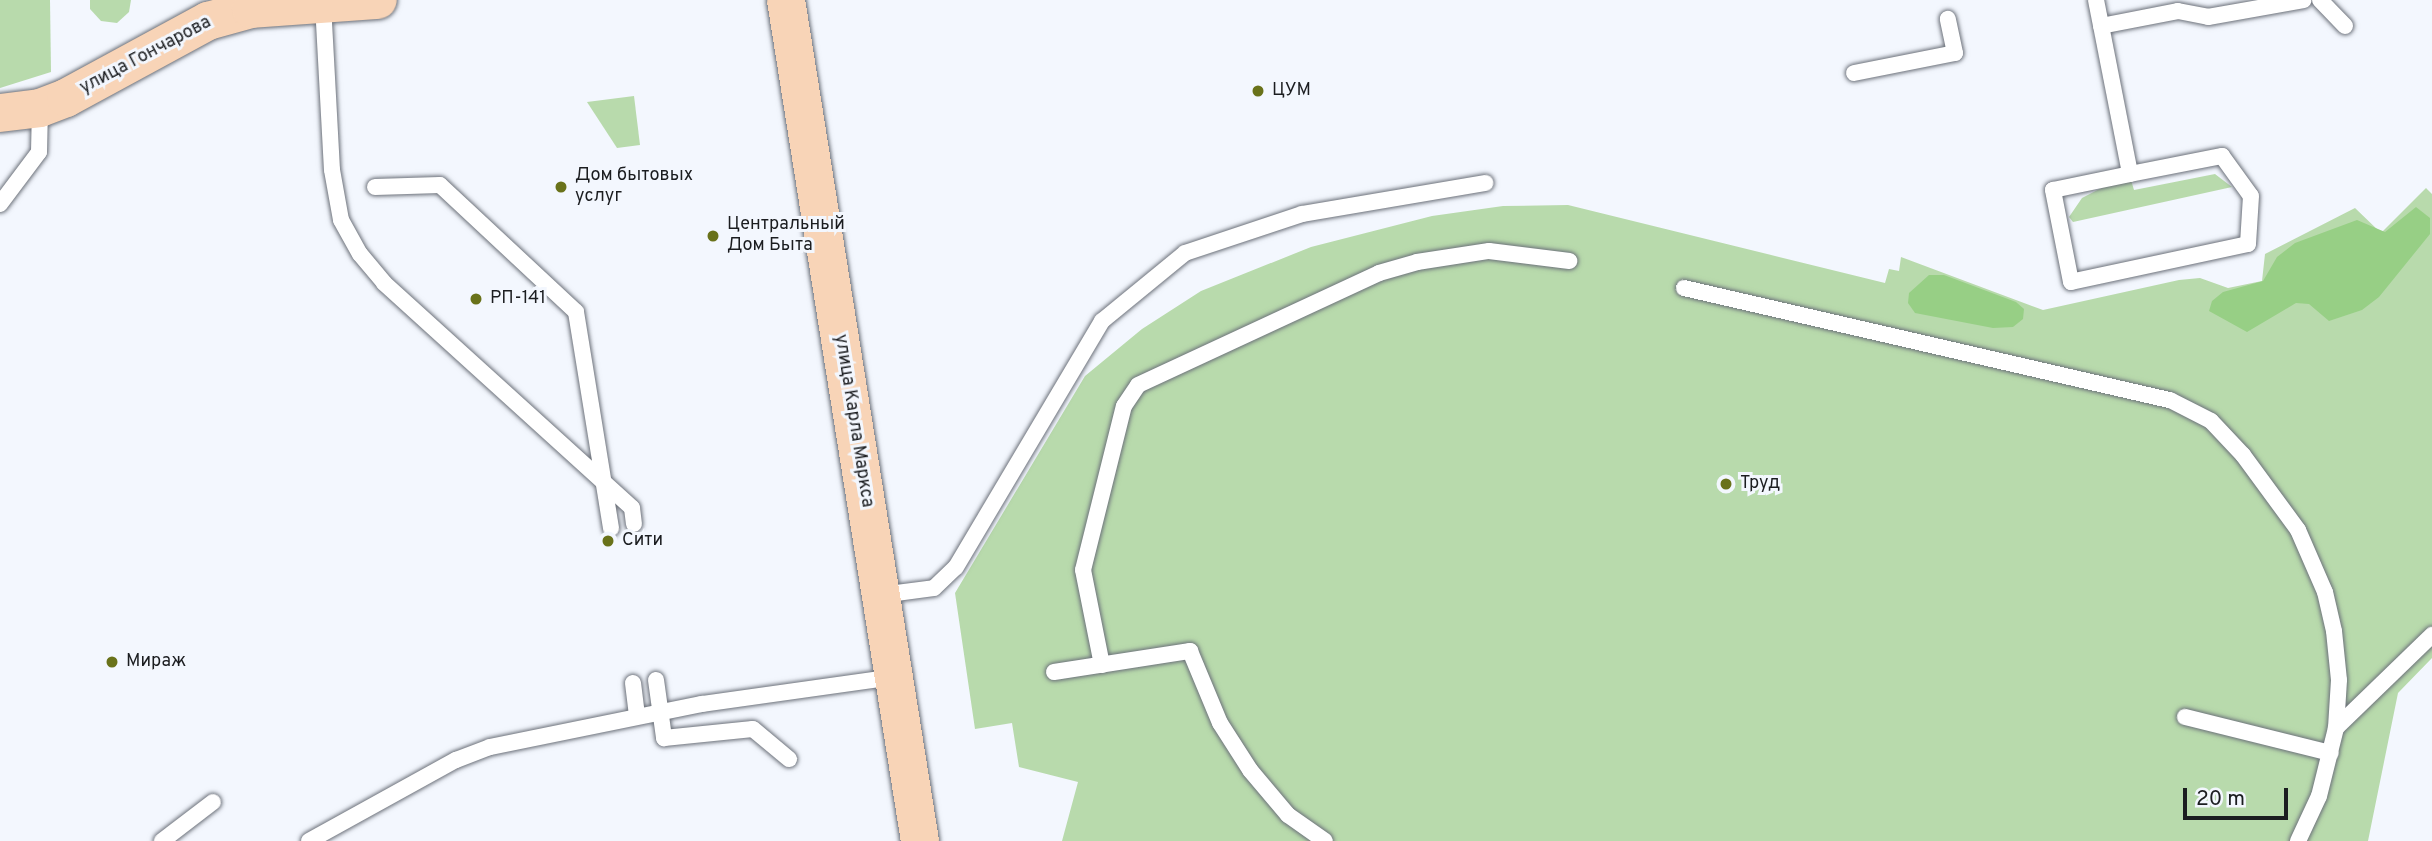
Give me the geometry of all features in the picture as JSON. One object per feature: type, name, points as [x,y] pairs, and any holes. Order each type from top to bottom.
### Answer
[{"type":"main road","name":"улица Гончарова","points":[[0,113],[40,108],[208,21],[251,9],[378,0]]},
{"type":"main road","name":"улица Карла Маркса","points":[[786,0],[920,841]]},
{"type":"lane","points":[[2096,0],[2130,174]]},
{"type":"lane","points":[[2101,26],[2178,11],[2208,17],[2304,0]]},
{"type":"lane","points":[[2320,0],[2345,26]]},
{"type":"lane","points":[[323,5],[332,170],[341,220],[360,254],[384,283],[632,508],[634,524]]},
{"type":"lane","points":[[1854,74],[1955,53],[1948,19]]},
{"type":"lane","points":[[0,204],[38,152],[40,108]]},
{"type":"lane","points":[[2222,156],[2251,196],[2248,244],[2071,282],[2053,190],[2130,174],[2222,156]]},
{"type":"lane","points":[[881,595],[934,588],[956,567],[1102,321],[1185,253],[1302,214],[1485,183]]},
{"type":"lane","points":[[375,187],[440,185],[576,312],[611,528]]},
{"type":"lane","points":[[1102,665],[1083,570],[1124,407],[1138,385],[1379,274],[1417,262],[1489,251],[1569,261]]},
{"type":"lane","points":[[1684,288],[2157,396],[2211,421],[2282,503],[2310,554],[2334,631],[2339,680],[2336,728],[2319,796],[2298,841]]},
{"type":"lane","points":[[2336,728],[2432,635]]},
{"type":"lane","points":[[1054,672],[1190,651],[1220,723],[1250,771],[1288,815],[1325,841]]},
{"type":"lane","points":[[309,841],[456,760],[490,747],[660,711],[894,677]]},
{"type":"lane","points":[[656,680],[664,738],[753,729],[789,759]]},
{"type":"lane","points":[[633,683],[637,716]]},
{"type":"lane","points":[[2185,718],[2331,753]]},
{"type":"lane","points":[[162,841],[213,802]]},
{"type":"green space","points":[[0,0],[50,0],[51,72],[0,88]]},
{"type":"green space","points":[[90,0],[131,0],[129,12],[117,23],[101,21],[90,9]]},
{"type":"green space","points":[[634,96],[640,145],[617,148],[587,102]]},
{"type":"green space","points":[[2215,174],[2232,187],[2073,222],[2069,217],[2082,198],[2107,185],[2131,180],[2134,190]]},
{"type":"green space","name":"Труд","points":[[2426,188],[2432,194],[2432,658],[2398,693],[2368,841],[1062,841],[1078,782],[1019,767],[1012,723],[975,729],[955,593],[1085,376],[1142,329],[1201,291],[1311,247],[1432,216],[1503,206],[1568,205],[1885,283],[1889,269],[1899,271],[1901,257],[2043,310],[2179,280],[2200,278],[2228,288],[2262,281],[2265,254],[2355,208],[2381,233]]},
{"type":"green space","points":[[2416,207],[2430,218],[2430,234],[2379,297],[2362,310],[2329,321],[2309,304],[2296,303],[2247,332],[2209,311],[2212,301],[2223,292],[2263,281],[2277,257],[2295,243],[2357,220],[2385,232]]},
{"type":"green space","points":[[1929,275],[1944,275],[2016,302],[2024,309],[2023,319],[2013,327],[1993,328],[1915,313],[1908,303],[1909,293]]},
{"type":"place","name":"ЦУМ","points":[[1258,91]]},
{"type":"place","name":"Дом бытовых услуг","points":[[561,187]]},
{"type":"place","name":"Центральный Дом Быта","points":[[713,236]]},
{"type":"place","name":"РП-141","points":[[476,299]]},
{"type":"place","name":"Труд","points":[[1726,484]]},
{"type":"place","name":"Сити","points":[[608,541]]},
{"type":"place","name":"Мираж","points":[[112,662]]}]
